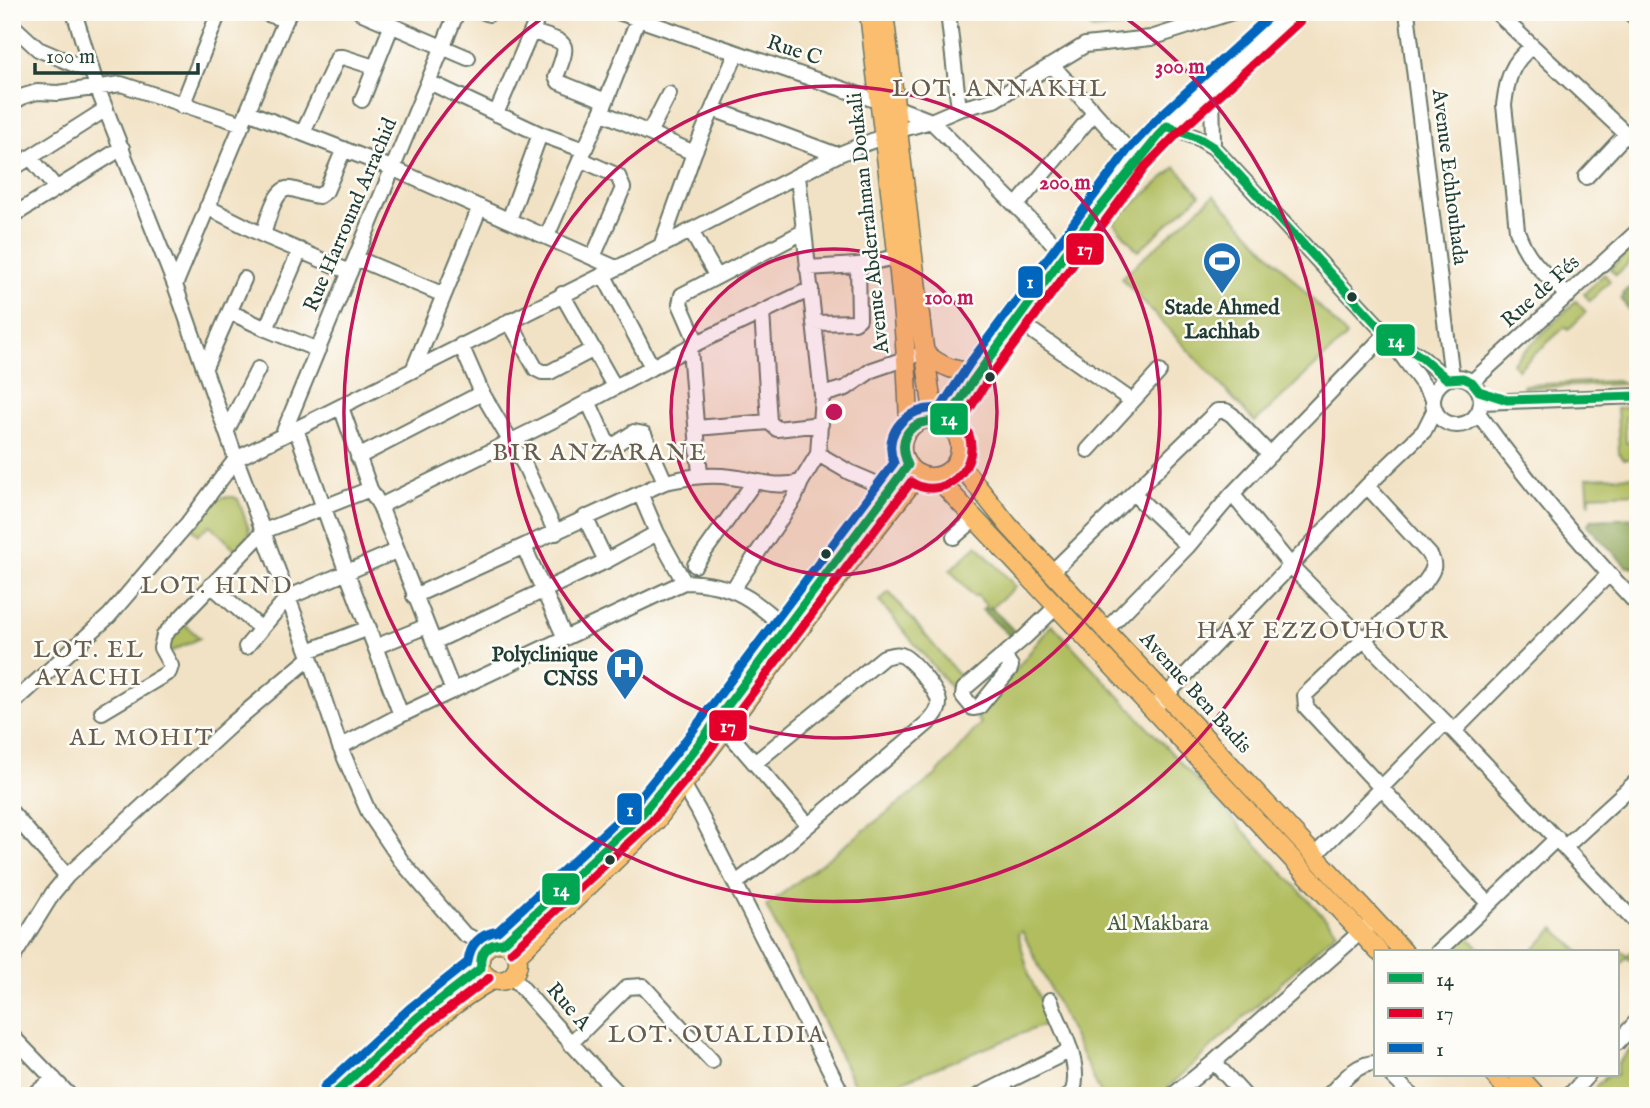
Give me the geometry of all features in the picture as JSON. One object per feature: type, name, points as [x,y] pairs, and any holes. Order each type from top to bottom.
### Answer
[{"type":"main road","name":"Avenue Abderrahman Doukali","points":[[869,12],[891,133],[916,355],[909,430]]},
{"type":"main road","name":"Avenue Abderrahman Doukali","points":[[884,12],[887,104]]},
{"type":"main road","name":"Avenue Abderrahman Doukali","points":[[891,133],[897,257],[916,355],[932,405],[942,422]]},
{"type":"main road","points":[[916,355],[960,372],[981,370]]},
{"type":"main road","points":[[790,633],[886,495],[921,472],[944,474],[957,461],[960,443],[955,432],[942,422],[919,422],[909,430],[902,447],[921,472]]},
{"type":"main road","name":"Avenue Ben Badis","points":[[957,461],[1009,526],[1314,856],[1366,926],[1378,950]]},
{"type":"main road","points":[[496,944],[511,946],[517,955],[518,966],[512,976],[503,981],[486,974],[480,957],[678,780],[790,633],[921,472]]},
{"type":"main road","name":"Avenue Ben Badis","points":[[921,472],[975,519],[1153,709],[1366,926],[1401,950]]},
{"type":"main road","points":[[993,538],[1009,526]]},
{"type":"main road","points":[[517,955],[656,821],[678,780]]},
{"type":"main road","points":[[332,1096],[418,1017],[486,974]]},
{"type":"main road","points":[[354,1096],[472,991],[486,974]]},
{"type":"main road","points":[[1495,1076],[1513,1096]]},
{"type":"main road","points":[[1519,1076],[1537,1096]]},
{"type":"street","points":[[74,12],[94,79],[176,285],[340,747],[369,813],[402,862],[464,934],[496,944]]},
{"type":"street","points":[[182,106],[219,12]]},
{"type":"street","points":[[176,285],[288,16],[262,12]]},
{"type":"street","points":[[360,12],[468,58]]},
{"type":"street","name":"Rue Harround Arrachid","points":[[290,432],[318,349],[457,12]]},
{"type":"street","points":[[496,114],[540,12]]},
{"type":"street","name":"Rue C","points":[[618,12],[640,16],[736,54],[931,121]]},
{"type":"street","points":[[948,12],[959,109]]},
{"type":"street","points":[[12,704],[109,616],[188,523],[236,458],[691,231],[837,155],[891,133],[1006,95],[1085,45],[1152,38],[1233,12]]},
{"type":"street","points":[[1269,12],[1289,15]]},
{"type":"street","name":"Avenue Echhouhada","points":[[1407,12],[1450,347],[1467,389]]},
{"type":"street","points":[[1496,12],[1638,145]]},
{"type":"street","points":[[1629,12],[1638,20]]},
{"type":"street","points":[[942,422],[1136,159],[1167,126],[1289,15]]},
{"type":"street","points":[[547,236],[640,16]]},
{"type":"street","points":[[12,25],[38,49],[94,79],[121,84],[182,106],[246,118],[303,133],[394,169],[593,257],[610,271],[652,367]]},
{"type":"street","points":[[362,100],[391,27]]},
{"type":"street","points":[[533,32],[565,46],[566,51],[556,78],[559,82],[649,133],[694,153]]},
{"type":"street","points":[[1532,47],[1520,56],[1512,67],[1506,85],[1504,105],[1517,230],[1522,247],[1529,258],[1568,296]]},
{"type":"street","points":[[661,246],[694,153],[736,54]]},
{"type":"street","points":[[303,133],[338,57],[374,67]]},
{"type":"street","points":[[1052,65],[1136,159]]},
{"type":"street","points":[[12,103],[23,96],[37,92],[58,93],[94,79]]},
{"type":"street","points":[[429,82],[540,134],[618,176],[623,188],[593,257]]},
{"type":"street","points":[[1212,85],[1213,147]]},
{"type":"street","points":[[649,133],[669,94]]},
{"type":"street","points":[[713,108],[837,155]]},
{"type":"street","points":[[12,169],[106,109]]},
{"type":"street","points":[[1017,205],[1094,113]]},
{"type":"street","points":[[931,121],[1064,254]]},
{"type":"street","points":[[1167,126],[1213,147],[1386,334],[1445,421],[1462,424],[1471,420],[1467,389]]},
{"type":"street","points":[[509,220],[540,134]]},
{"type":"street","points":[[1586,177],[1626,134]]},
{"type":"street","points":[[12,216],[122,148]]},
{"type":"street","points":[[263,235],[282,189],[288,187],[307,195],[319,196],[326,191],[344,149]]},
{"type":"street","points":[[30,157],[56,188]]},
{"type":"street","points":[[733,589],[794,499],[818,454],[822,395],[798,176]]},
{"type":"street","points":[[207,207],[263,235],[349,272]]},
{"type":"street","points":[[414,368],[480,207]]},
{"type":"street","points":[[691,231],[716,275]]},
{"type":"street","points":[[700,475],[694,345],[679,299],[716,275],[803,232]]},
{"type":"street","name":"Rue de Fés","points":[[1467,389],[1638,232]]},
{"type":"street","points":[[266,329],[300,250]]},
{"type":"street","points":[[807,268],[858,265],[897,257]]},
{"type":"street","points":[[356,258],[443,295]]},
{"type":"street","points":[[814,323],[855,322],[859,319],[858,265]]},
{"type":"street","points":[[205,367],[244,279]]},
{"type":"street","points":[[380,506],[694,345],[811,289]]},
{"type":"street","points":[[562,294],[614,386]]},
{"type":"street","points":[[230,312],[318,349]]},
{"type":"street","points":[[762,312],[769,422],[777,429],[821,425]]},
{"type":"street","points":[[509,321],[536,369],[542,372],[550,372],[594,349]]},
{"type":"street","points":[[1018,321],[1132,401]]},
{"type":"street","points":[[1386,334],[1467,389],[1499,441],[1638,605]]},
{"type":"street","points":[[1106,630],[1386,334]]},
{"type":"street","points":[[461,345],[482,393],[525,466],[556,533]]},
{"type":"street","points":[[822,395],[846,388],[872,370],[916,355]]},
{"type":"street","points":[[227,430],[258,369]]},
{"type":"street","points":[[1088,450],[1159,372]]},
{"type":"street","points":[[1424,431],[1438,386],[1467,389],[1507,400],[1638,396]]},
{"type":"street","points":[[358,457],[482,393]]},
{"type":"street","points":[[588,401],[607,443],[617,444],[634,432],[644,434],[666,482]]},
{"type":"street","points":[[341,407],[370,489],[380,506],[453,691]]},
{"type":"street","points":[[1052,572],[1217,411],[1226,411],[1232,415],[1270,455]]},
{"type":"street","points":[[1153,709],[1367,486],[1424,431],[1445,421]]},
{"type":"street","points":[[696,428],[769,422]]},
{"type":"street","points":[[1462,424],[1499,441]]},
{"type":"street","points":[[290,432],[323,507],[401,715]]},
{"type":"street","points":[[818,454],[877,484],[886,495]]},
{"type":"street","points":[[414,596],[666,482],[700,475],[777,485],[801,482]]},
{"type":"street","points":[[695,565],[755,481]]},
{"type":"street","points":[[1367,486],[1430,555],[1434,567],[1425,582],[1303,698],[1315,717],[1489,904]]},
{"type":"street","points":[[102,712],[169,672],[171,666],[161,648],[164,635],[264,531],[370,489]]},
{"type":"street","points":[[640,493],[657,533],[684,582]]},
{"type":"street","points":[[1133,493],[1188,546]]},
{"type":"street","points":[[1232,494],[1292,567],[1365,639],[1638,925]]},
{"type":"street","points":[[585,517],[606,561]]},
{"type":"street","points":[[954,537],[975,519]]},
{"type":"street","points":[[434,642],[543,592],[657,533]]},
{"type":"street","points":[[524,547],[565,638]]},
{"type":"street","points":[[246,647],[287,598],[396,551]]},
{"type":"street","points":[[1314,856],[1380,787],[1449,727],[1609,574]]},
{"type":"street","points":[[340,747],[401,715],[684,582],[717,584],[733,589],[790,633]]},
{"type":"street","points":[[211,585],[261,629]]},
{"type":"street","points":[[1003,656],[1056,606]]},
{"type":"street","points":[[375,647],[427,626]]},
{"type":"street","points":[[12,959],[52,893],[233,723],[309,654],[369,628]]},
{"type":"street","points":[[736,883],[881,765],[936,714],[939,704],[936,694],[911,661],[902,655],[884,657],[756,762]]},
{"type":"street","points":[[724,720],[808,825]]},
{"type":"street","points":[[678,780],[736,883],[843,1096]]},
{"type":"street","points":[[1440,950],[1561,842],[1638,780]]},
{"type":"street","points":[[12,813],[68,876]]},
{"type":"street","points":[[1172,1096],[1214,1062],[1366,926]]},
{"type":"street","name":"Rue A","points":[[512,976],[570,1044],[621,1096]]},
{"type":"street","points":[[570,1044],[627,987],[635,985],[643,986],[712,1061]]},
{"type":"street","points":[[1050,1000],[1076,1077],[1073,1091],[1068,1096]]},
{"type":"street","points":[[1618,1042],[1638,1020]]},
{"type":"street","points":[[12,1035],[70,1096]]},
{"type":"street","points":[[978,1096],[1069,1051]]},
{"type":"street","points":[[1214,1062],[1245,1096]]},
{"type":"street","points":[[1328,1096],[1358,1069],[1374,1063]]},
{"type":"street","points":[[1392,1076],[1412,1096]]},
{"type":"street","points":[[1569,1096],[1587,1076]]},
{"type":"street","points":[[32,1096],[54,1079]]},
{"type":"green space","points":[[1080,12],[1193,12],[1163,22],[1092,30]]},
{"type":"green space","points":[[1176,167],[1200,195],[1138,251],[1113,222]]},
{"type":"green space","name":"Stade Ahmed Lachhab","points":[[1214,195],[1347,336],[1255,422],[1121,278]]},
{"type":"green space","points":[[1638,242],[1638,255],[1616,275],[1610,269]]},
{"type":"green space","points":[[1604,274],[1610,281],[1590,301],[1584,294]]},
{"type":"green space","points":[[1638,282],[1638,324],[1621,299],[1624,295],[1622,293]]},
{"type":"green space","points":[[1576,301],[1586,312],[1568,330],[1565,327],[1518,369],[1512,363]]},
{"type":"green space","points":[[1617,381],[1627,384],[1523,388],[1523,385]]},
{"type":"green space","points":[[1638,407],[1638,415],[1625,417],[1626,443],[1638,442],[1638,459],[1624,459],[1619,453],[1617,408]]},
{"type":"green space","points":[[1638,476],[1638,493],[1590,495],[1589,505],[1587,478]]},
{"type":"green space","points":[[223,497],[238,499],[250,532],[236,550],[210,525],[198,535],[193,529],[211,504]]},
{"type":"green space","points":[[1638,518],[1638,567],[1627,567],[1587,525],[1591,520]]},
{"type":"green space","points":[[977,545],[1016,587],[987,611],[984,608],[986,605],[977,595],[974,597],[950,570]]},
{"type":"green space","points":[[889,592],[964,681],[953,690],[879,601]]},
{"type":"green space","points":[[991,607],[1014,631],[1019,632],[1012,638],[982,610]]},
{"type":"green space","points":[[183,623],[200,638],[170,652],[168,639]]},
{"type":"green space","name":"Al Makbara","points":[[1052,624],[1337,931],[1159,1096],[1102,1096],[1022,931],[1018,934],[1030,978],[1051,1022],[860,1096],[766,906],[936,775],[981,723],[977,719]]},
{"type":"green space","points":[[1554,928],[1578,950],[1534,950]]},
{"type":"green space","points":[[1467,936],[1481,950],[1451,950]]},
{"type":"green space","points":[[1635,948],[1638,951],[1638,967],[1627,957],[1618,967],[1618,956],[1621,951],[1627,956]]},
{"type":"green space","points":[[1638,1041],[1638,1096],[1588,1096],[1606,1076],[1618,1076],[1618,1063]]},
{"type":"transit line","name":"1","points":[[324,1087],[410,1008],[468,962],[477,941],[498,931],[633,806],[894,463],[891,441],[900,423],[918,411],[940,409],[970,363],[1127,151],[1159,117],[1274,12]]},
{"type":"transit line","name":"17","points":[[511,952],[651,822],[702,760],[911,482],[925,488],[939,487],[951,482],[961,473],[968,462],[971,449],[969,435],[961,422],[990,377],[1145,167],[1300,21]]},
{"type":"transit line","name":"14","points":[[332,1096],[418,1017],[481,968],[481,957],[488,947],[503,943],[642,814],[692,753],[908,465],[904,444],[910,430],[925,422],[946,423],[972,382],[1090,220],[1167,126],[1213,147],[1386,334],[1420,356],[1447,379],[1463,378],[1472,382],[1479,391],[1507,400],[1638,396]]},
{"type":"transit line","name":"17","points":[[350,1096],[426,1026],[489,978]]},
{"type":"place","name":"Stade Ahmed Lachhab","points":[[1222,295]]},
{"type":"place","name":"Polyclinique CNSS","points":[[625,701]]},
{"type":"district","name":"LOT. ANNAKHL","points":[[1000,89]]},
{"type":"district","name":"BIR ANZARANE","points":[[600,453]]},
{"type":"district","name":"LOT. HIND","points":[[217,586]]},
{"type":"district","name":"HAY EZZOUHOUR","points":[[1323,631]]},
{"type":"district","name":"LOT. EL AYACHI","points":[[89,664]]},
{"type":"district","name":"AL MOHIT","points":[[142,738]]},
{"type":"district","name":"LOT. OUALIDIA","points":[[717,1035]]}]
